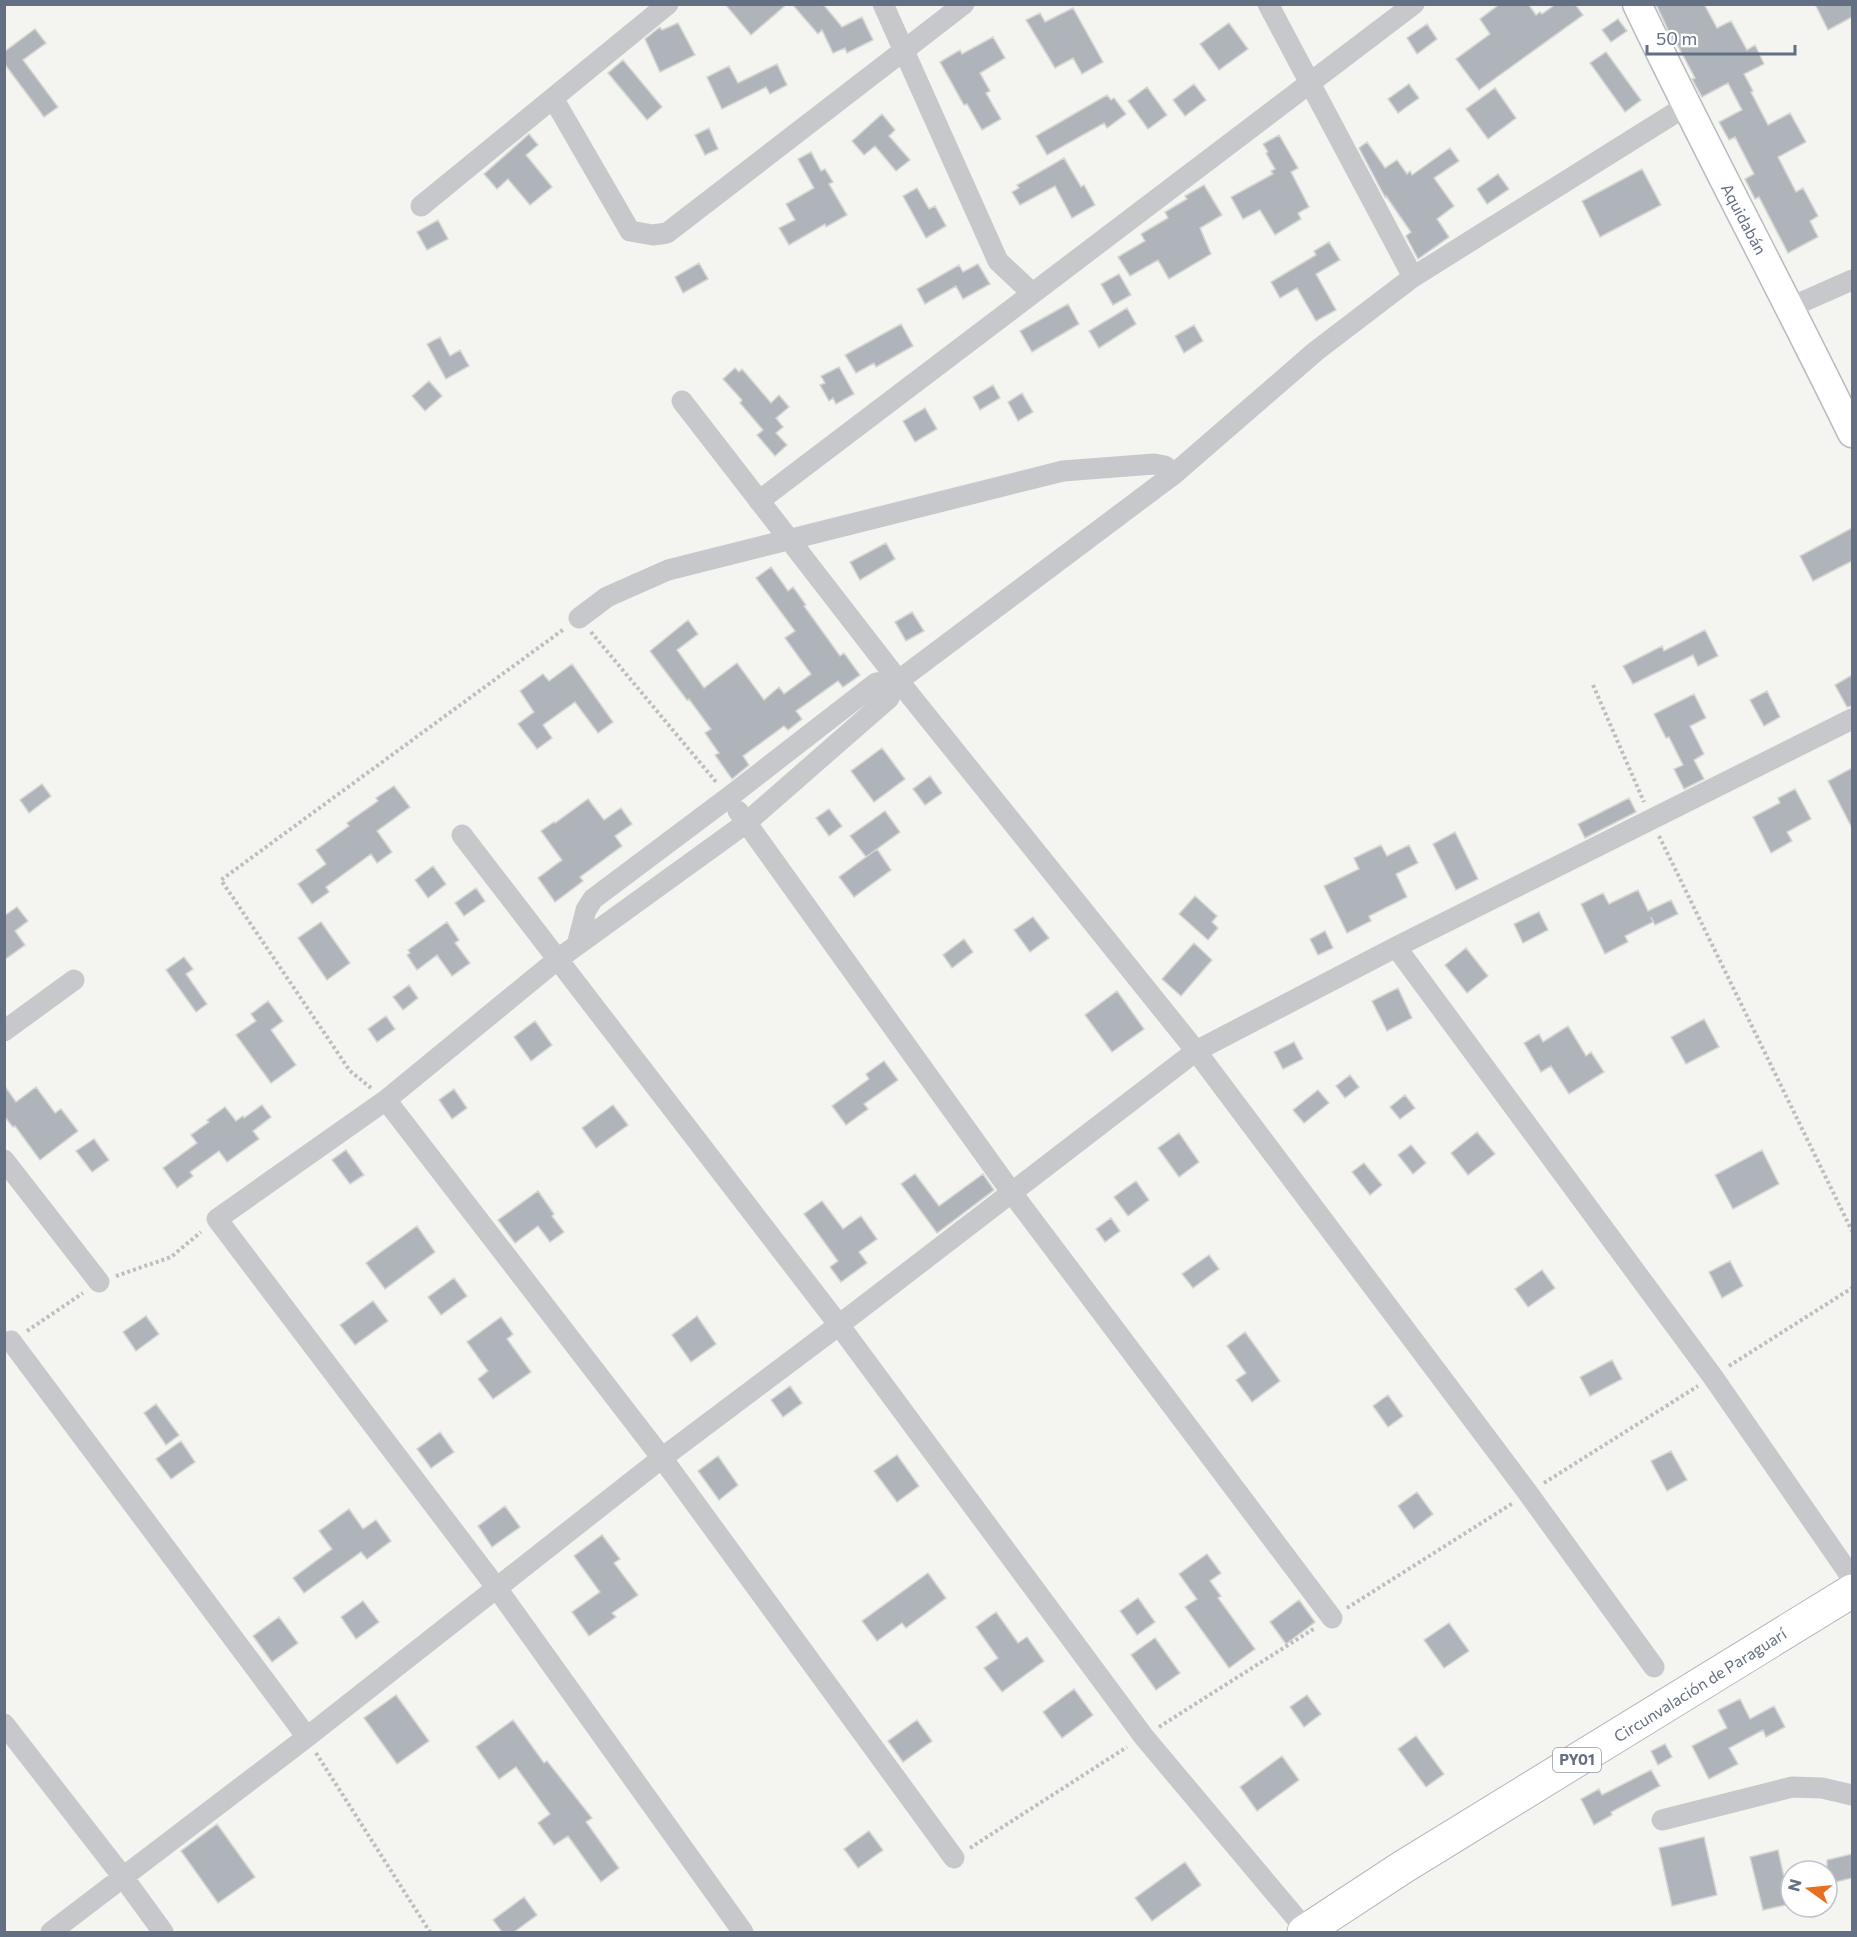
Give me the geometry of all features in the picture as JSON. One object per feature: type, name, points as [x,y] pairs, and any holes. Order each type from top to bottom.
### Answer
[{"type":"highway","name":"Circunvalación de Paraguarí","points":[[1305,1931],[1403,1867],[1852,1591]]},
{"type":"street","points":[[421,206],[668,4]]},
{"type":"street","points":[[883,4],[998,261],[1032,293]]},
{"type":"street","points":[[553,98],[630,231],[653,236],[667,233],[964,4]]},
{"type":"street","points":[[1268,4],[1413,277]]},
{"type":"street","points":[[759,501],[1414,4]]},
{"type":"street","name":"Aquidabán","points":[[1637,4],[1686,106],[1791,307],[1852,432]]},
{"type":"street","points":[[743,1932],[496,1587],[217,1219],[386,1100],[558,959],[746,823],[889,698],[896,682],[1174,474],[1317,351],[1413,277],[1686,106]]},
{"type":"street","points":[[1791,307],[1852,280]]},
{"type":"street","points":[[682,401],[896,682],[1196,1051],[1528,1493],[1654,1667]]},
{"type":"street","points":[[579,618],[607,597],[668,570],[1063,471],[1154,464],[1165,466],[1174,474]]},
{"type":"street","points":[[577,945],[586,910],[593,899],[876,684],[896,682]]},
{"type":"street","points":[[51,1932],[306,1737],[663,1458],[1196,1051],[1396,947],[1852,719]]},
{"type":"street","points":[[729,797],[1012,1193],[1332,1617]]},
{"type":"street","points":[[462,835],[839,1325],[1144,1737],[1305,1931]]},
{"type":"street","points":[[1396,947],[1713,1377],[1852,1578]]},
{"type":"street","points":[[4,1031],[74,980]]},
{"type":"street","points":[[386,1100],[663,1458],[954,1858]]},
{"type":"street","points":[[4,1160],[99,1282]]},
{"type":"street","points":[[11,1341],[306,1737]]},
{"type":"street","points":[[4,1724],[163,1932]]},
{"type":"street","points":[[1662,1820],[1792,1787],[1821,1788],[1852,1795]]},
{"type":"path","points":[[386,1100],[350,1071],[221,880],[579,618],[729,797]]},
{"type":"path","points":[[1593,685],[1652,819],[1852,1232]]},
{"type":"path","points":[[954,1858],[1852,1288]]},
{"type":"path","points":[[306,1737],[430,1932]]},
{"type":"building","points":[[725,4],[787,4],[751,35]]},
{"type":"building","points":[[792,4],[823,4],[842,27],[862,17],[873,40],[847,53],[845,48],[833,53],[822,30],[818,34]]},
{"type":"building","points":[[1500,4],[1528,4],[1536,15],[1540,12],[1542,14],[1556,4],[1575,4],[1583,15],[1479,90],[1456,59],[1490,34],[1480,19]]},
{"type":"building","points":[[1656,4],[1704,4],[1717,28],[1731,21],[1747,50],[1755,45],[1764,64],[1744,74],[1768,125],[1790,113],[1806,142],[1778,157],[1796,192],[1803,188],[1818,216],[1810,221],[1818,237],[1788,253],[1759,197],[1755,199],[1745,179],[1754,174],[1735,137],[1729,140],[1719,122],[1742,110],[1728,83],[1702,97],[1692,79],[1695,78],[1677,44],[1675,45]]},
{"type":"building","points":[[1815,4],[1852,4],[1852,17],[1828,30]]},
{"type":"building","points":[[1073,8],[1103,62],[1082,74],[1073,58],[1055,68],[1026,20],[1040,13],[1045,22]]},
{"type":"building","points":[[1618,19],[1627,31],[1611,42],[1602,30]]},
{"type":"building","points":[[678,23],[695,55],[660,72],[645,39],[660,27],[662,30]]},
{"type":"building","points":[[1229,23],[1248,49],[1219,70],[1200,44]]},
{"type":"building","points":[[1427,24],[1437,39],[1417,54],[1407,38]]},
{"type":"building","points":[[35,29],[46,43],[23,60],[58,107],[44,117],[4,63],[4,52]]},
{"type":"building","points":[[993,37],[1005,58],[980,73],[990,91],[986,93],[1001,119],[982,130],[967,104],[964,105],[940,62],[960,50],[962,54]]},
{"type":"building","points":[[1606,52],[1641,100],[1625,112],[1590,63]]},
{"type":"building","points":[[623,60],[662,107],[647,120],[608,73]]},
{"type":"building","points":[[777,64],[787,85],[770,94],[766,87],[722,109],[707,77],[729,66],[738,83]]},
{"type":"building","points":[[1194,84],[1206,100],[1185,116],[1173,100]]},
{"type":"building","points":[[1409,84],[1419,98],[1398,113],[1388,99]]},
{"type":"building","points":[[1147,87],[1167,115],[1148,129],[1128,101]]},
{"type":"building","points":[[1495,88],[1516,118],[1488,139],[1466,109]]},
{"type":"building","points":[[1107,95],[1111,100],[1114,98],[1126,114],[1107,128],[1104,123],[1047,155],[1036,136]]},
{"type":"building","points":[[882,114],[895,130],[889,136],[910,160],[896,171],[875,146],[864,155],[852,141]]},
{"type":"building","points":[[709,128],[718,149],[705,155],[695,135]]},
{"type":"building","points":[[529,134],[538,145],[526,155],[552,187],[530,205],[508,179],[497,189],[484,174]]},
{"type":"building","points":[[1279,135],[1298,168],[1291,172],[1309,207],[1298,213],[1301,219],[1275,235],[1260,210],[1243,219],[1231,197],[1273,174],[1271,171],[1275,169],[1263,144]]},
{"type":"building","points":[[1367,142],[1385,168],[1397,160],[1407,174],[1410,171],[1412,175],[1450,148],[1459,161],[1434,178],[1454,206],[1437,219],[1449,237],[1418,259],[1406,236],[1411,232],[1385,197],[1359,148]]},
{"type":"building","points":[[811,152],[821,171],[825,169],[833,182],[829,184],[847,215],[826,227],[825,224],[789,245],[779,228],[795,220],[786,204],[814,188],[798,159]]},
{"type":"building","points":[[1064,158],[1081,187],[1084,185],[1095,205],[1072,218],[1055,186],[1020,205],[1012,192],[1019,188],[1017,185]]},
{"type":"building","points":[[1642,169],[1661,205],[1600,237],[1582,201]]},
{"type":"building","points":[[1498,174],[1509,189],[1487,204],[1477,189]]},
{"type":"building","points":[[1204,185],[1222,215],[1200,228],[1211,254],[1169,279],[1158,260],[1130,276],[1118,257],[1145,241],[1141,234],[1168,218],[1165,212],[1187,199],[1185,196]]},
{"type":"building","points":[[917,188],[929,209],[935,206],[946,226],[926,238],[903,196]]},
{"type":"building","points":[[438,220],[448,239],[427,250],[417,232]]},
{"type":"building","points":[[1329,242],[1340,260],[1316,274],[1336,310],[1316,321],[1297,288],[1280,298],[1271,282],[1316,255],[1314,251]]},
{"type":"building","points":[[699,263],[708,279],[683,293],[675,277]]},
{"type":"building","points":[[978,264],[990,284],[963,299],[956,286],[925,304],[917,289],[959,265],[963,272]]},
{"type":"building","points":[[1119,274],[1131,295],[1113,305],[1101,284]]},
{"type":"building","points":[[1068,304],[1079,324],[1032,352],[1020,331]]},
{"type":"building","points":[[1127,308],[1136,324],[1099,348],[1089,331]]},
{"type":"building","points":[[901,324],[913,346],[876,367],[874,363],[856,373],[845,355]]},
{"type":"building","points":[[1194,325],[1203,341],[1184,353],[1175,336]]},
{"type":"building","points":[[440,337],[450,356],[460,350],[469,366],[446,379],[427,344]]},
{"type":"building","points":[[839,367],[854,394],[836,404],[833,398],[829,401],[820,385],[825,383],[821,376]]},
{"type":"building","points":[[735,368],[739,372],[742,369],[771,403],[779,395],[789,407],[776,418],[783,427],[776,433],[787,445],[775,456],[757,435],[763,430],[740,403],[742,400],[723,379]]},
{"type":"building","points":[[429,381],[442,396],[425,411],[412,396]]},
{"type":"building","points":[[993,385],[1000,398],[980,410],[973,397]]},
{"type":"building","points":[[1022,393],[1033,412],[1018,421],[1008,402]]},
{"type":"building","points":[[925,408],[937,429],[915,442],[903,421]]},
{"type":"building","points":[[1852,528],[1852,561],[1813,581],[1800,556]]},
{"type":"building","points":[[886,543],[895,559],[860,580],[850,562]]},
{"type":"building","points":[[771,567],[788,591],[793,587],[840,656],[844,653],[860,675],[843,687],[838,681],[796,711],[802,719],[788,730],[784,726],[743,756],[749,765],[732,779],[715,755],[719,753],[705,733],[711,729],[650,651],[688,620],[698,634],[677,650],[704,688],[737,663],[764,700],[779,687],[784,694],[811,674],[785,638],[795,631],[756,578]]},
{"type":"building","points":[[912,612],[924,631],[906,641],[895,622]]},
{"type":"building","points":[[1705,630],[1718,656],[1698,666],[1693,655],[1633,684],[1623,666],[1662,646],[1664,651]]},
{"type":"building","points":[[572,664],[613,722],[598,733],[575,702],[543,725],[552,738],[537,749],[518,724],[534,712],[520,691],[543,674],[549,681]]},
{"type":"building","points":[[1852,675],[1852,706],[1847,707],[1835,685]]},
{"type":"building","points":[[1767,691],[1780,717],[1764,726],[1750,700]]},
{"type":"building","points":[[1694,694],[1706,718],[1690,726],[1704,754],[1694,760],[1704,779],[1684,789],[1674,769],[1683,765],[1654,714]]},
{"type":"building","points":[[882,748],[905,779],[874,802],[851,771]]},
{"type":"building","points":[[1852,768],[1852,828],[1828,781]]},
{"type":"building","points":[[930,776],[942,793],[925,805],[913,789]]},
{"type":"building","points":[[42,784],[51,796],[29,813],[20,800]]},
{"type":"building","points":[[394,786],[410,807],[377,831],[392,852],[377,863],[371,854],[326,887],[329,892],[312,904],[298,884],[326,864],[316,850],[349,826],[347,823],[378,801],[376,798]]},
{"type":"building","points":[[1795,789],[1811,819],[1787,832],[1792,841],[1771,853],[1753,817],[1780,803],[1778,798]]},
{"type":"building","points":[[1629,798],[1636,812],[1585,838],[1578,824]]},
{"type":"building","points":[[588,799],[604,820],[621,808],[632,824],[615,836],[622,846],[580,877],[583,881],[555,902],[538,878],[562,860],[541,831]]},
{"type":"building","points":[[829,809],[842,826],[829,836],[816,818]]},
{"type":"building","points":[[885,811],[900,832],[866,857],[850,836]]},
{"type":"building","points":[[1455,832],[1478,879],[1456,890],[1433,844]]},
{"type":"building","points":[[1381,845],[1387,856],[1409,845],[1418,863],[1396,874],[1407,897],[1369,916],[1371,921],[1347,933],[1324,886],[1359,869],[1354,858]]},
{"type":"building","points":[[877,849],[891,870],[854,897],[839,877]]},
{"type":"building","points":[[433,866],[446,884],[428,898],[415,880]]},
{"type":"building","points":[[476,888],[485,901],[464,916],[455,903]]},
{"type":"building","points":[[1638,890],[1648,911],[1671,900],[1678,914],[1655,925],[1651,917],[1653,922],[1625,936],[1628,942],[1605,954],[1581,904],[1603,893],[1609,904]]},
{"type":"building","points":[[1195,896],[1217,916],[1212,922],[1218,928],[1208,940],[1179,914]]},
{"type":"building","points":[[17,907],[28,921],[15,931],[25,945],[4,960],[4,916]]},
{"type":"building","points":[[1539,912],[1548,930],[1523,943],[1514,924]]},
{"type":"building","points":[[1033,917],[1049,938],[1030,952],[1014,930]]},
{"type":"building","points":[[321,922],[350,963],[327,980],[298,938]]},
{"type":"building","points":[[447,922],[459,940],[455,943],[470,963],[452,976],[437,955],[417,970],[407,955],[410,953],[408,950]]},
{"type":"building","points":[[1325,931],[1333,948],[1318,955],[1310,939]]},
{"type":"building","points":[[964,939],[973,952],[952,968],[943,955]]},
{"type":"building","points":[[1194,943],[1212,960],[1181,996],[1162,979]]},
{"type":"building","points":[[1466,948],[1488,976],[1467,993],[1445,965]]},
{"type":"building","points":[[184,957],[193,969],[186,974],[207,1004],[196,1012],[166,970]]},
{"type":"building","points":[[409,985],[418,998],[403,1010],[393,997]]},
{"type":"building","points":[[1398,988],[1412,1018],[1387,1031],[1372,1001]]},
{"type":"building","points":[[1117,991],[1144,1029],[1112,1052],[1085,1015]]},
{"type":"building","points":[[268,1001],[283,1021],[271,1030],[296,1065],[271,1083],[236,1035],[256,1021],[251,1014]]},
{"type":"building","points":[[386,1016],[395,1029],[377,1042],[368,1029]]},
{"type":"building","points":[[1704,1019],[1719,1047],[1686,1064],[1671,1037]]},
{"type":"building","points":[[535,1021],[552,1045],[531,1061],[514,1037]]},
{"type":"building","points":[[1568,1026],[1586,1056],[1591,1052],[1604,1072],[1569,1094],[1551,1066],[1541,1072],[1524,1043],[1539,1034],[1543,1042]]},
{"type":"building","points":[[1294,1042],[1303,1059],[1283,1069],[1274,1052]]},
{"type":"building","points":[[884,1061],[898,1080],[864,1104],[868,1109],[846,1125],[832,1106],[869,1079],[866,1074]]},
{"type":"building","points":[[1350,1075],[1359,1087],[1345,1098],[1336,1086]]},
{"type":"building","points":[[4,1085],[16,1102],[36,1087],[55,1113],[61,1109],[78,1131],[40,1160],[15,1126],[13,1127],[4,1116]]},
{"type":"building","points":[[454,1089],[467,1108],[452,1119],[439,1100]]},
{"type":"building","points":[[1318,1090],[1329,1103],[1304,1123],[1293,1110]]},
{"type":"building","points":[[1405,1095],[1415,1108],[1400,1119],[1390,1107]]},
{"type":"building","points":[[262,1105],[271,1117],[253,1131],[259,1139],[227,1162],[219,1151],[190,1172],[193,1176],[177,1188],[163,1168],[197,1143],[191,1135],[225,1107],[236,1121]]},
{"type":"building","points":[[613,1105],[628,1125],[596,1148],[582,1128]]},
{"type":"building","points":[[1477,1132],[1495,1154],[1468,1175],[1451,1153]]},
{"type":"building","points":[[1179,1133],[1199,1162],[1179,1177],[1158,1148]]},
{"type":"building","points":[[94,1139],[109,1160],[92,1172],[76,1151]]},
{"type":"building","points":[[1411,1145],[1426,1163],[1413,1174],[1398,1155]]},
{"type":"building","points":[[346,1150],[364,1175],[350,1184],[332,1160]]},
{"type":"building","points":[[1762,1150],[1779,1184],[1733,1209],[1715,1175]]},
{"type":"building","points":[[1364,1163],[1382,1185],[1370,1195],[1352,1172]]},
{"type":"building","points":[[915,1174],[939,1206],[983,1174],[994,1190],[937,1233],[901,1184]]},
{"type":"building","points":[[1136,1181],[1149,1200],[1128,1216],[1114,1197]]},
{"type":"building","points":[[538,1191],[564,1232],[550,1242],[538,1226],[515,1243],[498,1220]]},
{"type":"building","points":[[822,1201],[843,1229],[861,1216],[877,1239],[859,1252],[867,1263],[841,1282],[830,1267],[838,1261],[804,1214]]},
{"type":"building","points":[[1111,1218],[1120,1231],[1105,1242],[1096,1229]]},
{"type":"building","points":[[417,1226],[435,1252],[385,1289],[366,1263]]},
{"type":"building","points":[[1209,1255],[1219,1269],[1193,1288],[1182,1274]]},
{"type":"building","points":[[1730,1261],[1743,1286],[1722,1298],[1709,1272]]},
{"type":"building","points":[[1542,1270],[1555,1288],[1528,1307],[1515,1289]]},
{"type":"building","points":[[454,1278],[467,1296],[441,1315],[428,1297]]},
{"type":"building","points":[[373,1301],[388,1321],[355,1345],[340,1325]]},
{"type":"building","points":[[146,1316],[159,1334],[136,1351],[123,1332]]},
{"type":"building","points":[[697,1316],[716,1344],[691,1362],[672,1335]]},
{"type":"building","points":[[501,1317],[513,1334],[507,1339],[531,1372],[493,1399],[478,1379],[488,1371],[467,1342]]},
{"type":"building","points":[[1245,1332],[1280,1381],[1252,1402],[1236,1380],[1246,1373],[1227,1346]]},
{"type":"building","points":[[1612,1360],[1622,1379],[1590,1396],[1580,1377]]},
{"type":"building","points":[[790,1386],[802,1403],[783,1417],[771,1400]]},
{"type":"building","points":[[1388,1395],[1403,1416],[1388,1427],[1373,1406]]},
{"type":"building","points":[[156,1404],[179,1435],[166,1445],[144,1413]]},
{"type":"building","points":[[440,1432],[454,1452],[431,1468],[417,1449]]},
{"type":"building","points":[[181,1441],[195,1462],[171,1479],[156,1459]]},
{"type":"building","points":[[1671,1451],[1687,1480],[1667,1491],[1651,1461]]},
{"type":"building","points":[[897,1455],[919,1486],[897,1502],[874,1471]]},
{"type":"building","points":[[718,1456],[738,1485],[719,1500],[698,1471]]},
{"type":"building","points":[[1417,1492],[1433,1514],[1414,1529],[1398,1506]]},
{"type":"building","points":[[505,1506],[520,1527],[492,1547],[478,1526]]},
{"type":"building","points":[[349,1509],[363,1529],[376,1520],[391,1541],[367,1559],[361,1552],[304,1593],[293,1578],[332,1549],[319,1531]]},
{"type":"building","points":[[602,1535],[620,1559],[614,1563],[638,1595],[612,1613],[616,1617],[589,1636],[572,1612],[600,1592],[574,1556]]},
{"type":"building","points":[[1207,1554],[1221,1573],[1210,1581],[1221,1596],[1218,1598],[1255,1649],[1229,1668],[1185,1607],[1197,1599],[1179,1574]]},
{"type":"building","points":[[928,1573],[946,1598],[906,1628],[902,1623],[877,1641],[862,1621]]},
{"type":"building","points":[[1138,1598],[1155,1622],[1137,1635],[1120,1611]]},
{"type":"building","points":[[1299,1600],[1315,1622],[1286,1644],[1270,1622]]},
{"type":"building","points":[[363,1601],[379,1622],[356,1639],[341,1617]]},
{"type":"building","points":[[996,1612],[1018,1643],[1027,1637],[1044,1661],[1002,1692],[984,1668],[998,1658],[976,1627]]},
{"type":"building","points":[[279,1617],[298,1643],[272,1662],[253,1636]]},
{"type":"building","points":[[1449,1623],[1469,1651],[1444,1668],[1424,1640]]},
{"type":"building","points":[[1155,1638],[1180,1673],[1156,1690],[1131,1655]]},
{"type":"building","points":[[1074,1689],[1093,1715],[1062,1738],[1043,1712]]},
{"type":"building","points":[[396,1695],[429,1741],[397,1764],[364,1718]]},
{"type":"building","points":[[1307,1695],[1321,1714],[1304,1727],[1290,1707]]},
{"type":"building","points":[[1740,1699],[1750,1719],[1774,1706],[1785,1727],[1766,1737],[1763,1730],[1729,1748],[1738,1764],[1709,1779],[1692,1746],[1727,1728],[1718,1710]]},
{"type":"building","points":[[513,1720],[544,1763],[547,1761],[592,1818],[586,1822],[619,1868],[601,1882],[568,1836],[554,1845],[538,1823],[550,1814],[516,1767],[499,1779],[476,1747]]},
{"type":"building","points":[[917,1720],[932,1741],[903,1762],[888,1741]]},
{"type":"building","points":[[1416,1736],[1444,1774],[1426,1787],[1398,1749]]},
{"type":"building","points":[[1665,1744],[1672,1757],[1658,1765],[1651,1751]]},
{"type":"building","points":[[1282,1756],[1299,1780],[1257,1811],[1240,1787]]},
{"type":"building","points":[[1651,1770],[1660,1786],[1611,1812],[1612,1815],[1594,1825],[1581,1799],[1599,1789],[1602,1795]]},
{"type":"building","points":[[217,1824],[255,1877],[218,1903],[181,1851]]},
{"type":"building","points":[[869,1831],[883,1850],[858,1868],[844,1849]]},
{"type":"building","points":[[1704,1837],[1717,1895],[1672,1906],[1659,1848]]},
{"type":"building","points":[[1778,1850],[1780,1859],[1779,1906],[1763,1910],[1750,1857]]},
{"type":"building","points":[[1852,1854],[1852,1878],[1839,1881],[1839,1859],[1831,1859]]},
{"type":"building","points":[[1185,1862],[1201,1885],[1152,1921],[1135,1898]]},
{"type":"building","points":[[524,1897],[537,1915],[514,1932],[502,1932],[493,1920]]}]
